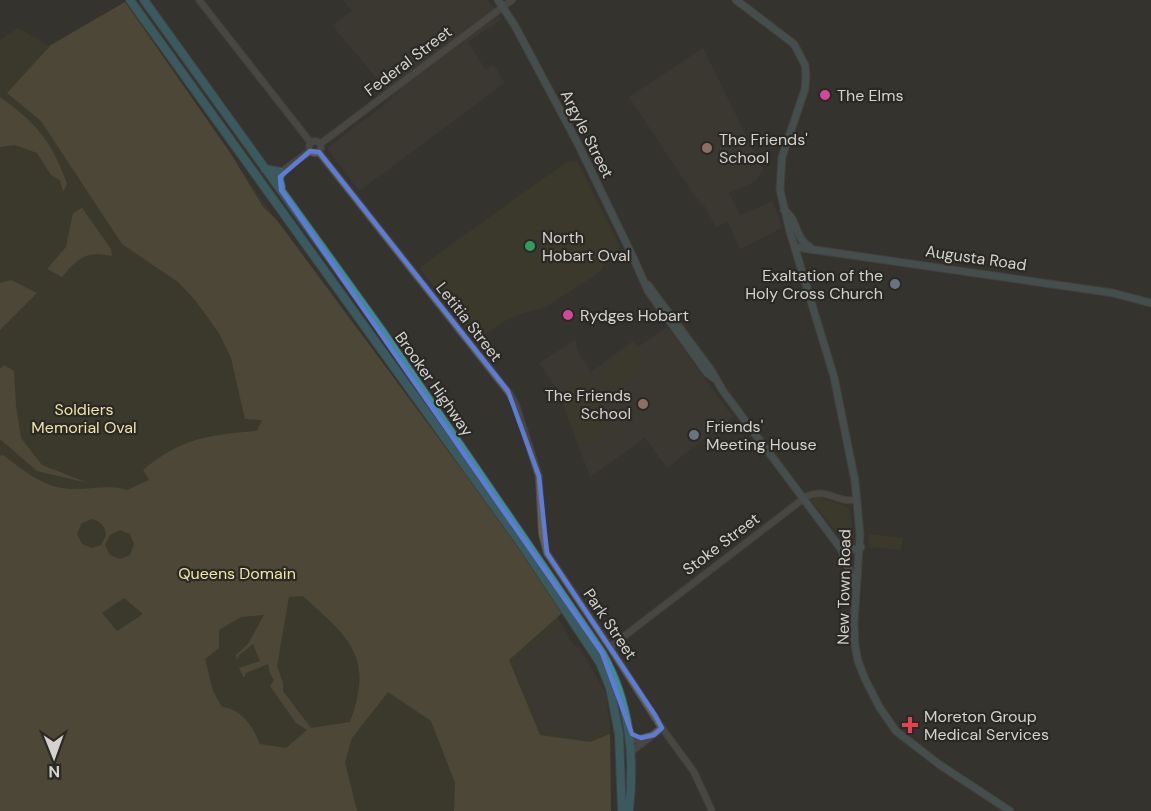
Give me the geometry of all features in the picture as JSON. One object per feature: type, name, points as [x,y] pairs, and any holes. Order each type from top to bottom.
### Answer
[{"type":"highway","points":[[130,0],[160,43]]},
{"type":"highway","points":[[137,0],[152,23],[160,43]]},
{"type":"highway","name":"Brooker Highway","points":[[144,0],[401,358],[602,653],[617,686],[629,728],[632,751],[629,811]]},
{"type":"highway","name":"Brooker Highway","points":[[160,43],[524,548],[600,663],[614,703],[622,777],[622,811]]},
{"type":"highway","points":[[265,169],[281,172],[279,182],[281,190]]},
{"type":"highway","points":[[622,777],[625,749],[631,741]]},
{"type":"main road","name":"Argyle Street","points":[[498,0],[577,142],[646,283],[841,549],[848,562],[856,590]]},
{"type":"main road","name":"New Town Road","points":[[736,0],[794,44],[805,65],[806,82],[781,164],[780,190],[790,232],[840,400],[857,499],[861,547],[856,590],[854,636],[856,653],[865,679],[886,718],[900,735],[1010,811]]},
{"type":"main road","points":[[784,210],[790,213],[801,240],[807,246],[818,250]]},
{"type":"main road","name":"Augusta Road","points":[[795,247],[1105,291],[1151,303]]},
{"type":"main road","points":[[800,263],[805,254],[818,250]]},
{"type":"main road","points":[[841,549],[852,550],[861,547]]},
{"type":"main road","name":"Argyle Street","points":[[841,549],[859,562]]},
{"type":"street","points":[[199,0],[311,143],[310,151],[281,172]]},
{"type":"street","name":"Federal Street","points":[[320,144],[512,0]]},
{"type":"street","points":[[310,151],[314,153],[321,149],[320,144],[316,141],[311,143]]},
{"type":"street","name":"Letitia Street","points":[[319,152],[510,394],[539,476],[542,533]]},
{"type":"street","points":[[805,497],[820,492],[848,501],[857,499]]},
{"type":"street","name":"Stoke Street","points":[[610,647],[805,497]]},
{"type":"street","name":"Park Street","points":[[542,533],[550,560],[694,772],[712,811]]},
{"type":"street","points":[[629,728],[633,735],[643,738]]},
{"type":"street","points":[[632,751],[662,728]]},
{"type":"street","points":[[631,741],[654,735]]},
{"type":"highlighted area","points":[[310,151],[319,152],[508,391],[539,476],[547,553],[655,715],[662,728],[654,735],[641,738],[632,734],[602,653],[281,190],[280,177]]},
{"type":"shaded area","points":[[343,0],[488,0],[502,19],[468,42],[485,69],[494,65],[505,83],[359,191],[327,148],[393,98],[332,25],[352,11]]},
{"type":"shaded area","name":"The Friends' School","points":[[703,48],[763,170],[756,181],[729,193],[740,215],[773,201],[782,228],[740,249],[728,222],[716,227],[704,205],[696,198],[629,97]]},
{"type":"shaded area","name":"The Friends School","points":[[667,327],[733,417],[667,468],[645,438],[590,477],[558,391],[539,363],[575,340],[578,352],[591,372],[633,341],[638,347]]},
{"type":"shaded area","points":[[561,623],[573,644],[580,648],[606,694],[610,728],[588,740],[541,732],[513,661]]},
{"type":"green space","name":"Queens Domain","points":[[125,2],[291,242],[561,623],[514,661],[541,732],[587,740],[610,728],[611,811],[0,811],[0,40],[18,28],[49,46]]},
{"type":"green space","name":"Queens Domain","points":[[125,2],[231,154],[263,207],[276,219],[520,548],[562,613],[509,660],[540,735],[590,742],[610,734],[611,811],[454,811],[455,783],[431,721],[388,692],[352,738],[345,762],[357,811],[0,811],[0,456],[3,455],[43,482],[60,488],[113,487],[127,490],[149,480],[143,470],[170,451],[196,440],[224,434],[257,431],[262,420],[245,419],[231,358],[219,333],[195,300],[178,282],[122,244],[41,121],[7,93],[51,45]],"holes":[[[91,519],[102,524],[106,535],[101,545],[92,548],[82,544],[77,534],[81,524]],[[120,530],[130,534],[134,544],[130,555],[120,559],[110,555],[105,545],[110,535]],[[303,596],[334,625],[353,650],[358,664],[359,681],[357,699],[350,722],[311,728],[283,691],[283,683],[277,666],[289,597]],[[124,598],[143,614],[117,631],[102,613]],[[264,615],[248,644],[236,655],[237,661],[239,655],[253,644],[260,661],[239,668],[244,678],[246,673],[268,664],[274,680],[270,686],[296,723],[307,730],[286,748],[260,744],[254,731],[241,715],[222,707],[213,691],[205,659],[219,648],[219,630],[241,617]]]},
{"type":"green space","points":[[0,97],[24,116],[49,144],[67,184],[63,192],[60,180],[51,175],[37,153],[15,145],[0,147]]},
{"type":"green space","name":"North Hobart Oval","points":[[577,161],[620,247],[597,274],[544,308],[523,313],[503,322],[476,340],[419,268],[565,163]]},
{"type":"green space","points":[[82,208],[111,249],[112,256],[96,254],[84,257],[78,260],[62,277],[47,269],[66,247],[73,213]]},
{"type":"green space","points":[[11,280],[37,293],[0,330],[0,283]]},
{"type":"green space","points":[[629,346],[633,346],[643,355],[640,365],[626,380],[610,386],[602,372],[617,362],[613,357]]},
{"type":"green space","points":[[4,365],[14,371],[21,438],[42,465],[88,483],[37,471],[0,439],[0,369]]},
{"type":"green space","points":[[588,377],[605,410],[606,422],[601,433],[591,439],[585,439],[574,431],[562,396]]},
{"type":"green space","points":[[818,497],[847,507],[850,511],[854,544],[847,546],[811,500]]},
{"type":"green space","points":[[869,534],[903,538],[901,550],[869,547]]},
{"type":"place","name":"The Elms","points":[[825,95]]},
{"type":"place","name":"The Friends' School","points":[[707,148]]},
{"type":"place","name":"North Hobart Oval","points":[[530,246]]},
{"type":"place","name":"Exaltation of the Holy Cross Church","points":[[895,284]]},
{"type":"place","name":"Rydges Hobart","points":[[568,315]]},
{"type":"place","name":"The Friends School","points":[[643,404]]},
{"type":"place","name":"Friends' Meeting House","points":[[694,435]]},
{"type":"place","name":"Moreton Group Medical Services","points":[[910,725]]},
{"type":"park label","name":"Soldiers Memorial Oval","points":[[84,418]]}]
